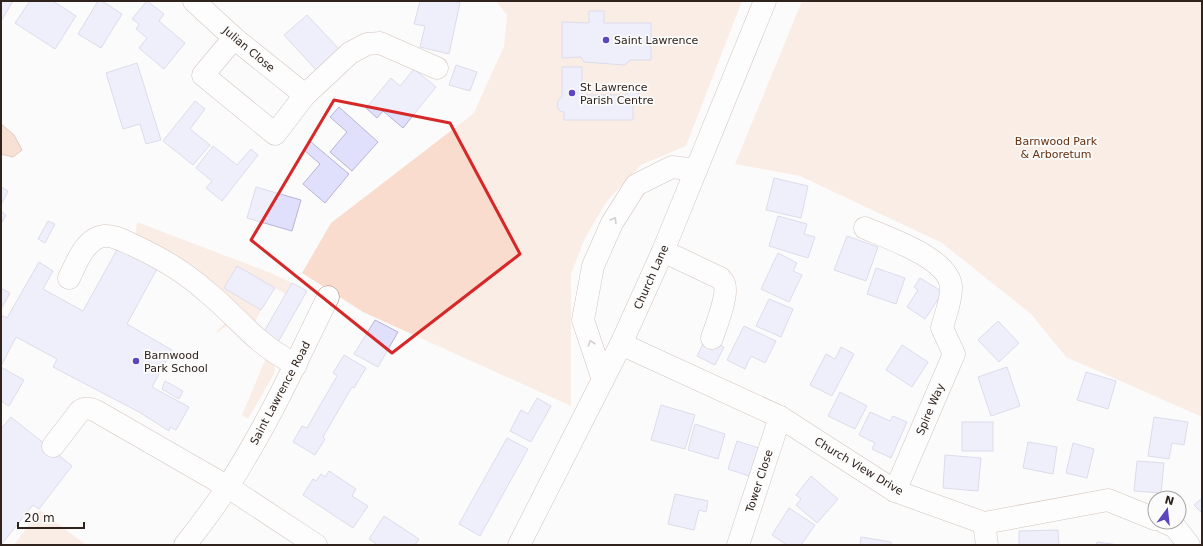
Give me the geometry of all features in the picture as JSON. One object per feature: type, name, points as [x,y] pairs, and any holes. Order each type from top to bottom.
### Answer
[{"type":"street","name":"Julian Close","points":[[194,1],[234,38],[306,95]]},
{"type":"street","name":"Church Lane","points":[[518,545],[621,344],[663,251],[764,1]]},
{"type":"street","points":[[234,38],[203,75],[275,134],[306,95],[350,53],[367,44],[380,43],[437,68]]},
{"type":"street","points":[[603,380],[583,320],[593,266],[612,223],[636,185],[672,167],[696,170]]},
{"type":"street","name":"Spire Way","points":[[865,228],[923,254],[934,261],[944,272],[951,284],[951,294],[942,328],[954,354],[895,491]]},
{"type":"street","points":[[69,278],[84,250],[92,241],[104,236],[118,238],[143,250],[194,281],[260,341],[296,365]]},
{"type":"street","points":[[663,251],[720,278],[724,284],[725,292],[712,338]]},
{"type":"street","name":"Saint Lawrence Road","points":[[186,545],[228,487],[264,425],[296,365],[328,297]]},
{"type":"street","name":"Church View Drive","points":[[621,344],[780,417],[895,491],[984,523]]},
{"type":"street","points":[[53,446],[80,411],[83,408],[89,408],[228,487],[316,545]]},
{"type":"street","name":"Tower Close","points":[[738,545],[780,417]]},
{"type":"street","points":[[987,545],[984,523],[1108,500],[1147,516]]},
{"type":"street","points":[[1178,530],[1189,545]]},
{"type":"highlighted area","points":[[334,100],[450,123],[520,254],[392,353],[251,240]]},
{"type":"green space","points":[[496,1],[742,1],[686,146],[641,165],[607,201],[585,238],[571,274],[571,406],[363,312],[302,273],[331,223],[474,113],[504,46],[507,15]]},
{"type":"green space","name":"Barnwood Park & Arboretum","points":[[802,1],[1202,1],[1202,417],[1066,357],[1031,314],[942,243],[800,176],[735,164]]},
{"type":"green space","points":[[137,222],[271,273],[292,283],[285,294],[237,266],[224,288],[261,310],[255,322],[135,239]]},
{"type":"green space","points":[[228,320],[274,364],[275,370],[273,376],[248,419],[242,415],[266,358],[229,324],[217,333],[217,331]]},
{"type":"green space","points":[[40,510],[86,545],[14,545]]},
{"type":"shaded area","points":[[1,124],[14,135],[22,150],[13,157],[1,154]]},
{"type":"building","points":[[1,1],[13,1],[1,21]]},
{"type":"building","points":[[30,1],[53,1],[76,16],[55,49],[15,23]]},
{"type":"building","points":[[98,1],[102,1],[122,14],[101,48],[78,34]]},
{"type":"building","points":[[147,1],[164,14],[159,21],[185,43],[164,69],[139,48],[147,38],[136,29],[139,24],[132,19]]},
{"type":"building","points":[[420,1],[452,1],[460,3],[449,54],[420,47],[425,26],[414,24]]},
{"type":"building","name":"Saint Lawrence","points":[[589,11],[604,11],[604,23],[651,23],[651,60],[630,60],[625,65],[584,62],[581,57],[562,58],[562,22],[589,23]]},
{"type":"building","points":[[307,15],[340,50],[317,71],[284,35]]},
{"type":"building","points":[[137,63],[161,140],[146,144],[140,124],[123,129],[106,73]]},
{"type":"building","points":[[456,65],[477,72],[470,91],[449,85]]},
{"type":"building","name":"St Lawrence Parish Centre","points":[[562,67],[582,67],[582,95],[626,95],[631,90],[638,92],[639,99],[633,105],[633,120],[564,120],[564,112],[560,111],[557,107],[558,101],[562,96]]},
{"type":"building","points":[[414,69],[436,87],[403,128],[383,111],[377,118],[366,108],[391,78],[400,86]]},
{"type":"building","points":[[195,101],[205,109],[190,129],[210,145],[193,165],[163,141]]},
{"type":"building","points":[[339,107],[378,142],[352,171],[330,152],[347,132],[330,117]]},
{"type":"building","points":[[311,142],[349,174],[325,203],[303,184],[320,164],[304,150]]},
{"type":"building","points":[[213,146],[237,165],[251,149],[258,155],[222,201],[206,188],[212,181],[196,168]]},
{"type":"building","points":[[774,178],[808,186],[801,218],[766,210]]},
{"type":"building","points":[[1,187],[8,191],[1,205]]},
{"type":"building","points":[[256,187],[301,200],[292,231],[247,218]]},
{"type":"building","points":[[1,211],[6,215],[1,224]]},
{"type":"building","points":[[778,216],[807,224],[804,234],[815,237],[808,258],[769,246]]},
{"type":"building","points":[[48,221],[55,224],[45,243],[38,239]]},
{"type":"building","points":[[847,236],[878,247],[866,281],[834,270]]},
{"type":"building","points":[[119,246],[158,267],[127,324],[172,350],[152,387],[189,407],[176,430],[170,427],[169,431],[139,412],[53,367],[57,359],[16,337],[1,366],[1,315],[7,318],[39,262],[53,271],[43,289],[83,311]]},
{"type":"building","points":[[778,253],[797,263],[793,271],[802,275],[789,302],[761,289]]},
{"type":"building","points":[[237,266],[275,288],[261,310],[224,288]]},
{"type":"building","points":[[876,268],[905,278],[896,304],[867,294]]},
{"type":"building","points":[[920,278],[943,292],[925,319],[907,307],[918,290],[914,287]]},
{"type":"building","points":[[292,283],[307,291],[277,344],[262,335]]},
{"type":"building","points":[[1,288],[10,293],[1,309]]},
{"type":"building","points":[[769,299],[793,309],[781,337],[756,326]]},
{"type":"building","points":[[375,320],[398,332],[378,367],[354,354]]},
{"type":"building","points":[[998,321],[1019,343],[999,362],[978,340]]},
{"type":"building","points":[[744,326],[776,341],[765,363],[751,356],[745,369],[727,360]]},
{"type":"building","points":[[706,338],[724,347],[715,365],[697,356]]},
{"type":"building","points":[[902,345],[928,362],[912,387],[886,370]]},
{"type":"building","points":[[841,347],[854,354],[832,396],[810,385],[826,354],[835,359]]},
{"type":"building","points":[[344,355],[366,368],[354,388],[352,387],[323,437],[325,439],[315,455],[293,442],[302,426],[307,428],[337,376],[333,373]]},
{"type":"building","points":[[1,367],[24,380],[9,406],[1,401]]},
{"type":"building","points":[[1007,367],[1020,406],[991,416],[978,377]]},
{"type":"building","points":[[1086,372],[1116,381],[1108,409],[1077,400]]},
{"type":"building","points":[[165,381],[183,391],[179,399],[162,389]]},
{"type":"building","points":[[840,392],[867,406],[855,429],[828,416]]},
{"type":"building","points":[[537,398],[551,406],[531,442],[510,431],[521,410],[528,414]]},
{"type":"building","points":[[661,405],[695,415],[685,449],[651,440]]},
{"type":"building","points":[[870,412],[890,421],[893,416],[907,422],[891,458],[872,449],[875,443],[859,435]]},
{"type":"building","points":[[11,417],[72,466],[39,509],[33,505],[1,545],[1,429]]},
{"type":"building","points":[[1154,417],[1188,422],[1184,445],[1172,443],[1169,459],[1148,456]]},
{"type":"building","points":[[962,422],[993,422],[993,451],[962,451]]},
{"type":"building","points":[[695,424],[725,434],[718,459],[688,450]]},
{"type":"building","points":[[507,438],[528,449],[480,536],[459,524]]},
{"type":"building","points":[[737,441],[759,448],[749,476],[728,469]]},
{"type":"building","points":[[1028,442],[1057,447],[1053,474],[1023,468]]},
{"type":"building","points":[[1073,443],[1094,449],[1087,478],[1066,473]]},
{"type":"building","points":[[945,455],[981,458],[978,491],[943,488]]},
{"type":"building","points":[[1137,461],[1164,463],[1161,490],[1147,490],[1147,492],[1134,491]]},
{"type":"building","points":[[329,471],[356,489],[352,496],[368,506],[353,528],[303,495],[313,479],[316,481],[321,474],[325,477]]},
{"type":"building","points":[[811,476],[838,499],[817,523],[796,505],[801,499],[796,495]]},
{"type":"building","points":[[675,494],[708,501],[706,512],[699,510],[694,530],[668,524]]},
{"type":"building","points":[[1202,498],[1202,513],[1194,505]]},
{"type":"building","points":[[789,508],[815,525],[801,545],[787,545],[772,535]]},
{"type":"building","points":[[384,516],[419,539],[415,545],[378,545],[369,539]]},
{"type":"building","points":[[1058,530],[1059,545],[1019,545],[1019,531]]},
{"type":"building","points":[[861,537],[891,542],[891,545],[860,545]]},
{"type":"building","points":[[1097,542],[1119,545],[1096,545]]},
{"type":"place","name":"Saint Lawrence","points":[[606,40]]},
{"type":"place","name":"St Lawrence Parish Centre","points":[[572,93]]},
{"type":"place","name":"Barnwood Park School","points":[[136,361]]}]
